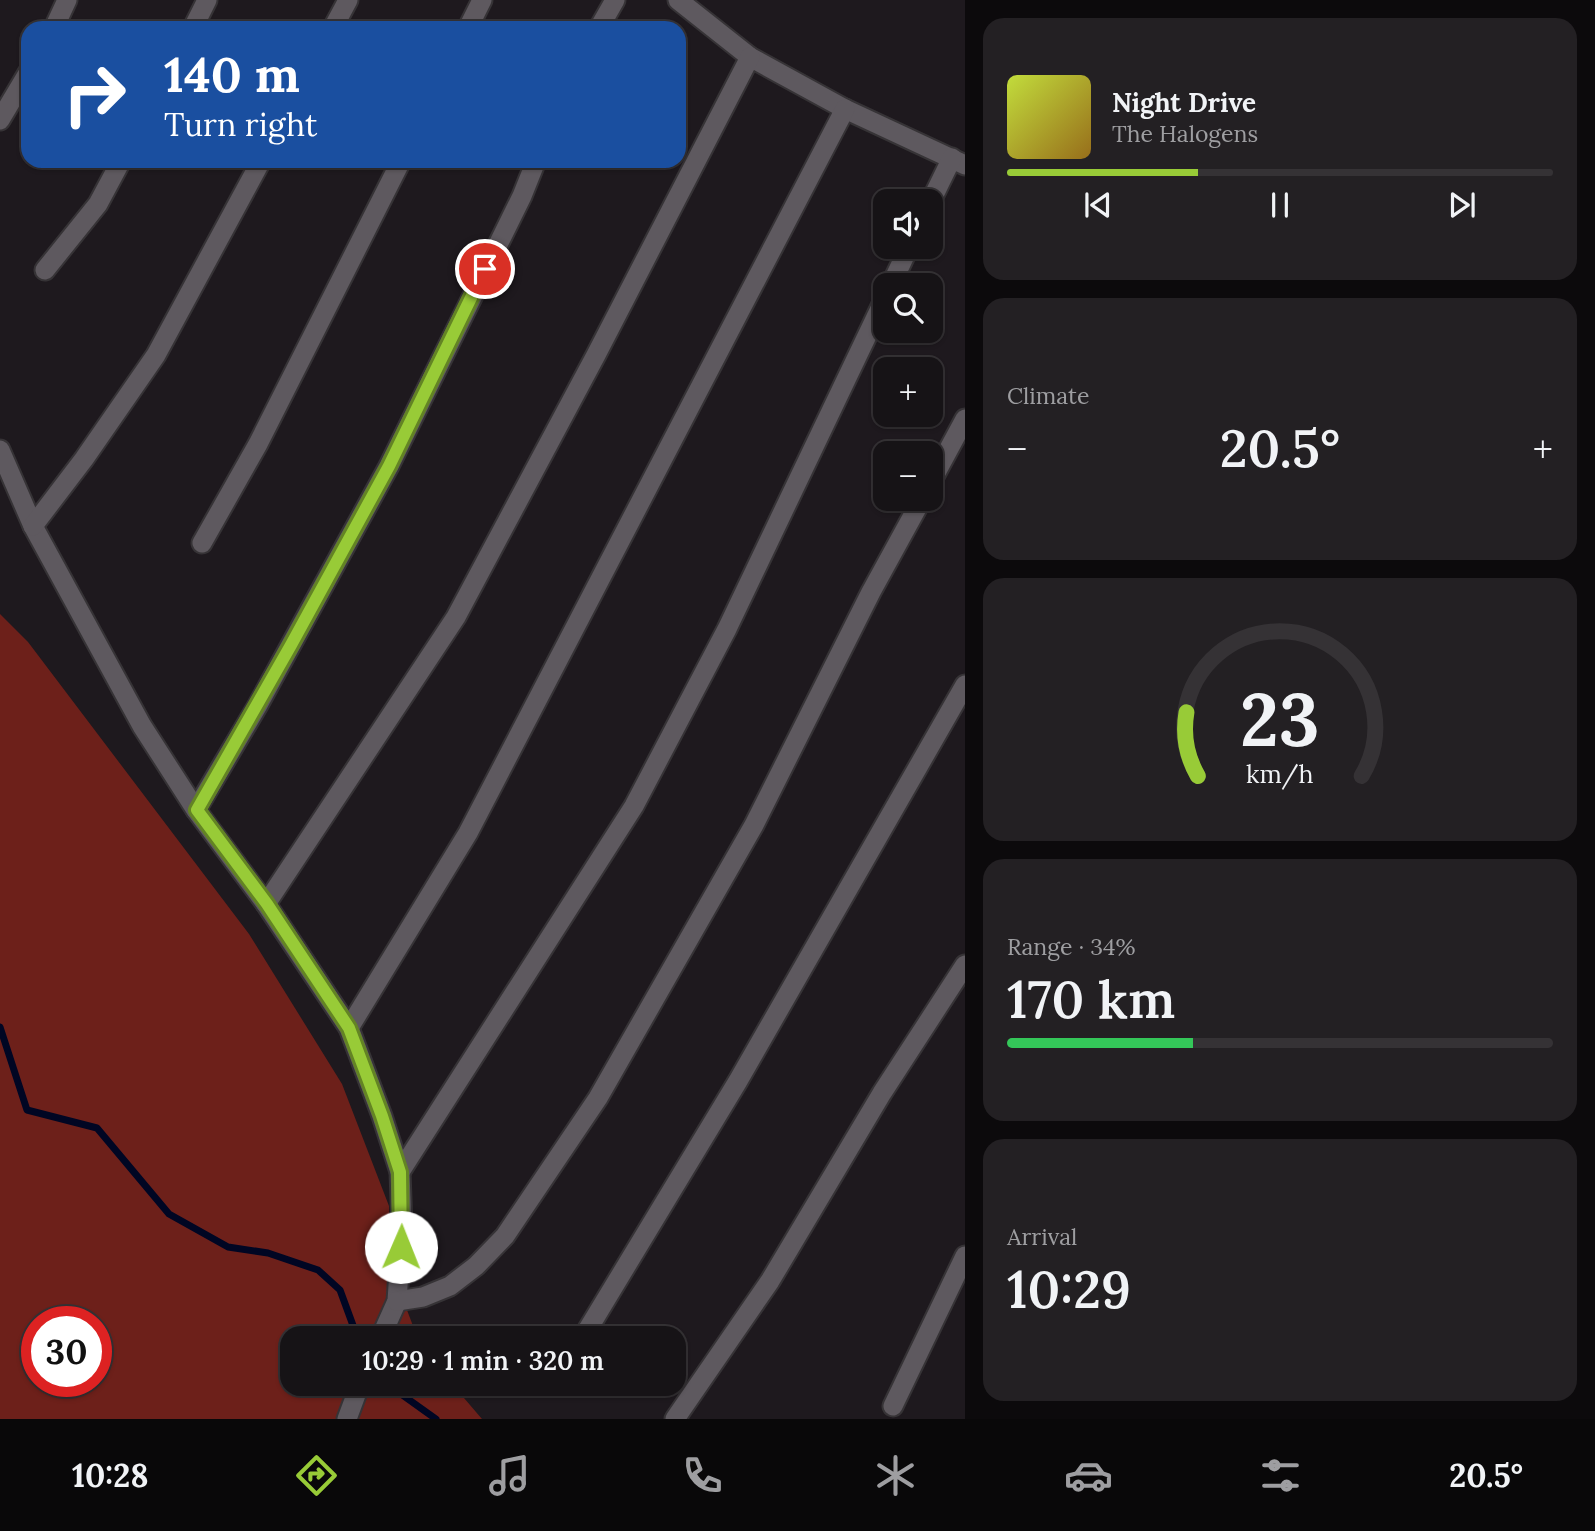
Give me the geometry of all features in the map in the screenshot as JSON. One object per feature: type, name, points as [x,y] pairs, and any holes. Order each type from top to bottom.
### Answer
[{"type":"street","points":[[57,21],[67,0]]},
{"type":"street","points":[[196,21],[207,0]]},
{"type":"street","points":[[337,21],[348,0]]},
{"type":"street","points":[[472,21],[482,0]]},
{"type":"street","points":[[604,21],[615,0]]},
{"type":"street","points":[[678,0],[750,57],[845,109],[958,162],[939,189]]},
{"type":"street","points":[[267,904],[456,617],[596,355],[750,57]]},
{"type":"street","points":[[0,120],[21,84]]},
{"type":"street","points":[[349,1028],[468,833],[845,109]]},
{"type":"street","points":[[45,270],[97,204],[117,168]]},
{"type":"street","points":[[33,526],[84,459],[156,355],[257,168]]},
{"type":"street","points":[[202,543],[258,444],[397,168]]},
{"type":"street","points":[[197,810],[389,466],[522,196],[533,168]]},
{"type":"street","points":[[400,1172],[634,806],[727,629],[873,323]]},
{"type":"street","points":[[943,460],[965,419]]},
{"type":"street","points":[[0,450],[33,526],[142,726],[197,810],[267,904],[349,1028],[400,1172],[402,1227],[397,1301],[386,1326]]},
{"type":"street","points":[[397,1301],[423,1297],[450,1286],[476,1266],[505,1236],[598,1098],[754,825],[871,592],[915,511]]},
{"type":"street","points":[[590,1326],[745,1069],[965,685]]},
{"type":"street","points":[[676,1419],[770,1281],[882,1093],[965,965]]},
{"type":"street","points":[[893,1406],[965,1256]]},
{"type":"street","points":[[347,1419],[356,1396]]},
{"type":"shaded area","points":[[0,614],[28,642],[249,934],[342,1084],[389,1206],[391,1268],[413,1326],[280,1326],[280,1396],[462,1396],[482,1419],[0,1419]]},
{"type":"waterway","points":[[0,1027],[27,1110],[97,1128],[169,1214],[228,1247],[268,1253],[318,1270],[340,1290],[353,1326]]},
{"type":"waterway","points":[[404,1396],[436,1419]]},
{"type":"route","points":[[401,1247],[400,1172],[349,1028],[267,904],[197,810],[389,466],[485,269]]}]
